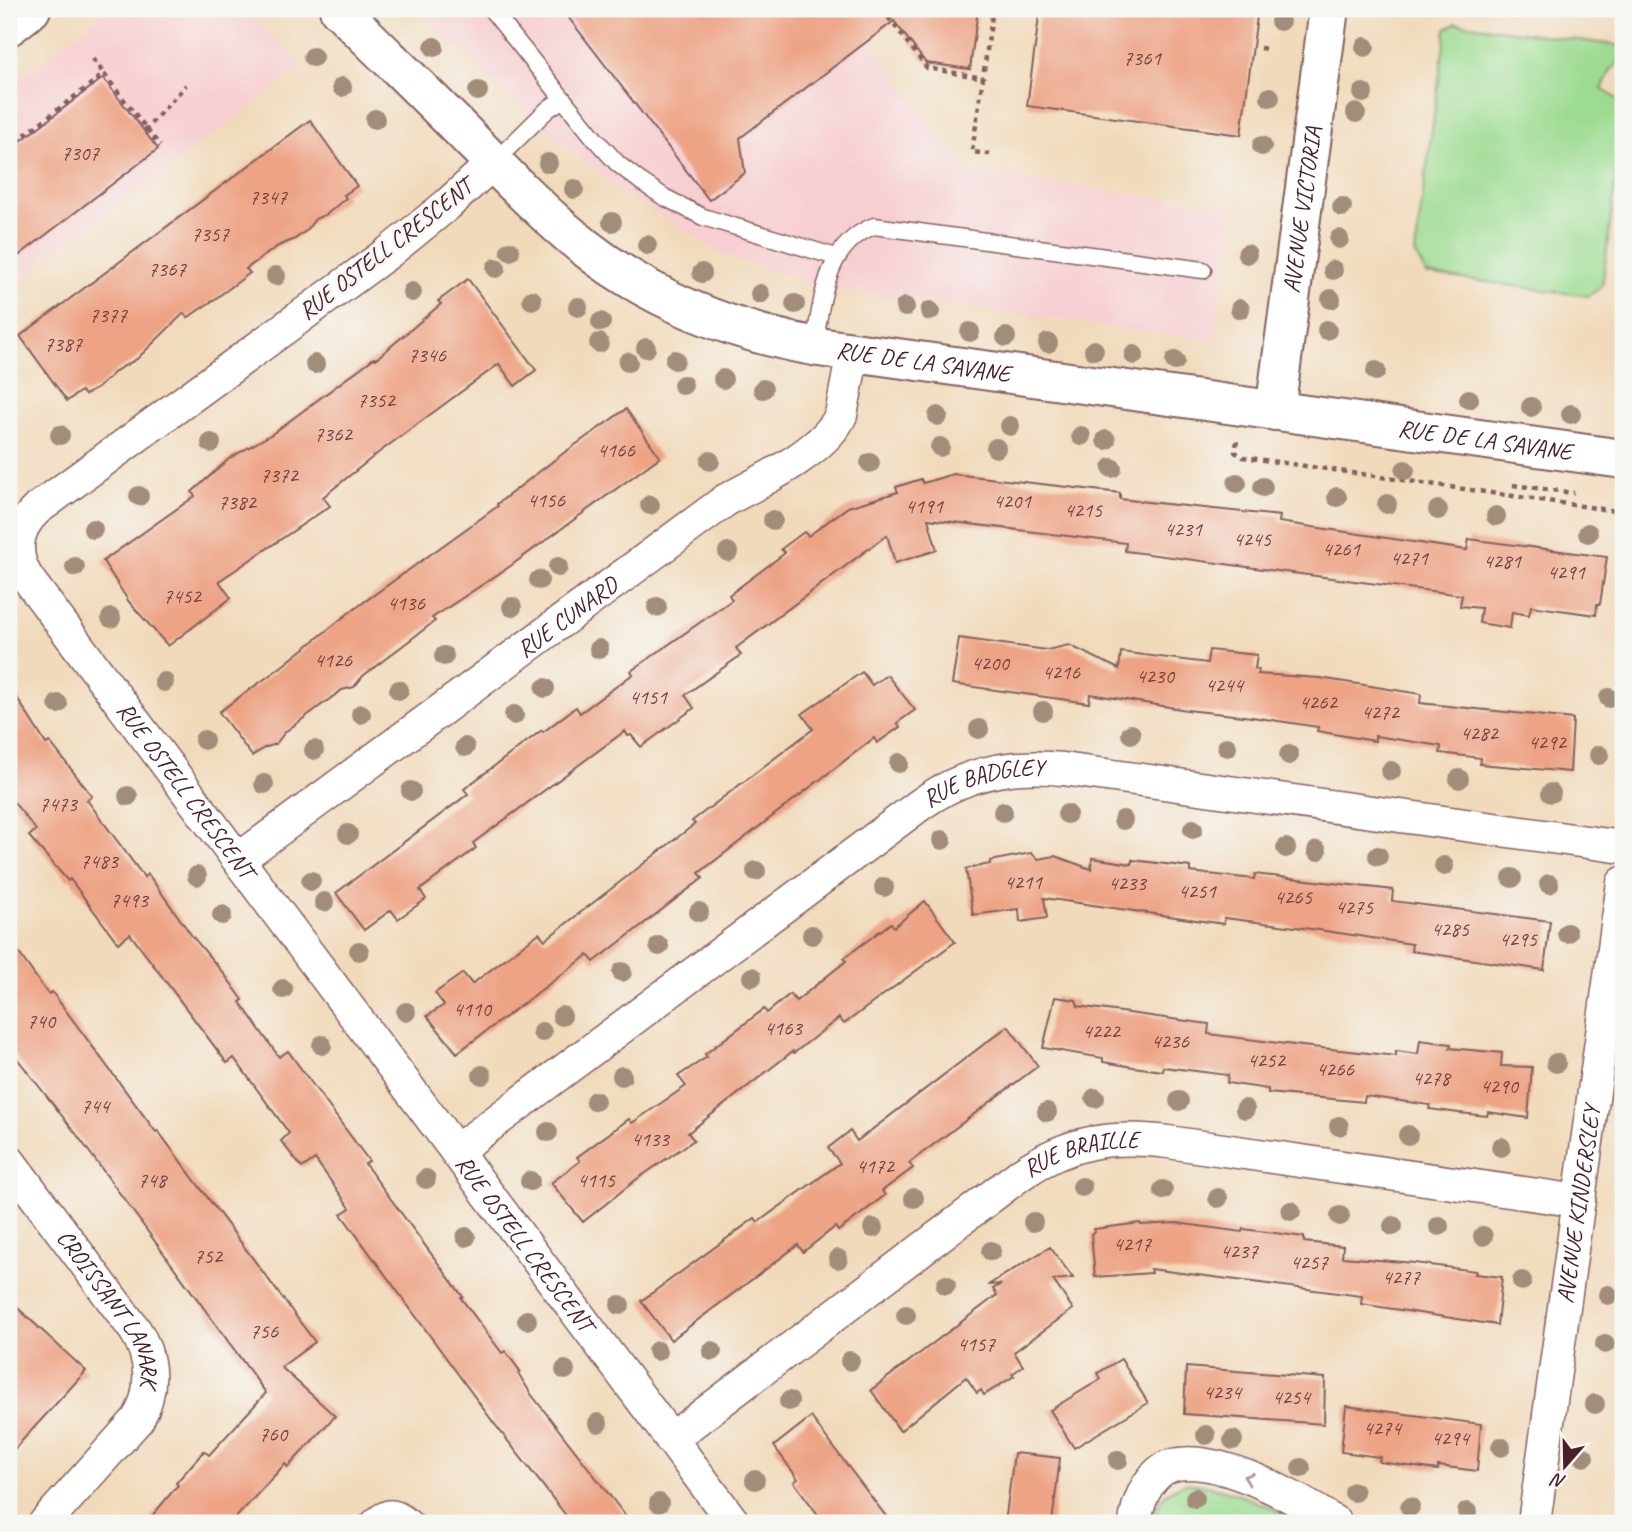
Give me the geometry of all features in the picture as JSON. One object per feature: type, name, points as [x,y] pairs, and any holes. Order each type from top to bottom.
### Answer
[{"type":"street","points":[[9,26],[32,9]]},
{"type":"street","name":"RUE DE LA SAVANE","points":[[339,9],[493,163],[573,238],[647,288],[710,319],[753,333],[814,347],[1623,459]]},
{"type":"street","name":"AVENUE VICTORIA","points":[[1275,411],[1329,9]]},
{"type":"street","name":"RUE OSTELL CRESCENT","points":[[493,163],[389,252],[37,509],[20,532],[17,551],[28,579],[734,1523]]},
{"type":"street","name":"RUE CUNARD","points":[[239,859],[726,500],[780,470],[822,440],[837,425],[841,415],[853,352]]},
{"type":"street","name":"RUE BADGLEY","points":[[456,1150],[921,804],[952,784],[986,772],[1023,766],[1063,769],[1623,847]]},
{"type":"street","name":"AVENUE KINDERSLEY","points":[[1534,1523],[1623,883]]},
{"type":"street","name":"RUE BRAILLE","points":[[671,1439],[1021,1174],[1051,1156],[1084,1143],[1118,1138],[1168,1142],[1579,1200]]},
{"type":"street","name":"CROISSANT LANARK","points":[[9,1161],[135,1330],[143,1342],[149,1364],[146,1399],[138,1419],[45,1523]]},
{"type":"street","points":[[1135,1523],[1141,1499],[1156,1474],[1176,1465],[1191,1464],[1214,1467],[1248,1477],[1281,1491],[1336,1523]]},
{"type":"lane","points":[[491,9],[618,164],[664,197],[704,217],[836,257]]},
{"type":"lane","points":[[493,163],[563,99]]},
{"type":"lane","points":[[814,347],[823,298],[836,257],[854,236],[874,226],[1203,270]]},
{"type":"lane","points":[[367,1523],[378,1512],[391,1508],[404,1512],[416,1523]]},
{"type":"path","points":[[882,9],[927,68],[983,78]]},
{"type":"path","points":[[990,154],[972,152],[993,9]]},
{"type":"path","points":[[1260,48],[1268,49]]},
{"type":"path","points":[[93,59],[145,130],[160,146]]},
{"type":"path","points":[[10,145],[104,74]]},
{"type":"path","points":[[145,130],[186,85]]},
{"type":"path","name":"RUE DE LA SAVANE","points":[[1237,442],[1235,452],[1243,457],[1623,512]]},
{"type":"path","name":"RUE DE LA SAVANE","points":[[1513,485],[1574,493]]},
{"type":"shaded area","points":[[109,9],[245,9],[303,67],[9,286],[9,86]]},
{"type":"shaded area","points":[[419,9],[845,9],[968,172],[1234,208],[1214,341],[826,288],[723,255],[618,189],[528,115]]},
{"type":"green space","points":[[1456,23],[1621,46],[1622,58],[1611,70],[1602,89],[1623,103],[1623,125],[1602,287],[1588,296],[1426,274],[1415,253],[1446,29]]},
{"type":"green space","points":[[1186,1483],[1245,1497],[1300,1523],[1155,1523],[1157,1509],[1163,1497]]},
{"type":"building","points":[[562,9],[978,9],[970,69],[926,63],[894,21],[740,138],[745,173],[709,200]]},
{"type":"building","points":[[1040,9],[1258,9],[1241,135],[1027,106]]},
{"type":"building","points":[[103,78],[158,149],[9,263],[9,150]]},
{"type":"building","points":[[310,120],[357,186],[344,195],[346,198],[327,214],[315,219],[307,230],[295,239],[278,246],[246,269],[250,273],[215,299],[187,318],[184,313],[137,359],[117,370],[98,388],[85,395],[81,391],[67,401],[20,336]]},
{"type":"building","points":[[468,279],[536,370],[515,386],[499,364],[378,453],[323,497],[330,506],[219,581],[231,598],[168,646],[129,602],[103,561],[195,496],[192,492],[230,458],[272,434],[376,359],[441,304],[438,301]]},
{"type":"building","points":[[626,409],[660,457],[509,567],[432,618],[435,621],[363,676],[354,687],[342,690],[285,732],[276,744],[252,756],[219,712]]},
{"type":"building","points":[[953,474],[1120,493],[1120,499],[1280,516],[1279,522],[1467,550],[1469,539],[1607,557],[1600,604],[1597,604],[1596,615],[1531,606],[1529,615],[1512,612],[1510,628],[1479,623],[1481,608],[1460,606],[1462,595],[1125,551],[1126,543],[928,519],[937,550],[895,563],[887,535],[736,648],[741,655],[685,695],[694,708],[641,747],[625,731],[473,843],[476,848],[420,890],[426,899],[398,919],[391,910],[364,930],[336,893],[468,794],[464,789],[542,730],[543,732],[576,707],[580,713],[633,674],[631,671],[732,600],[729,595],[785,553],[781,549],[804,532],[808,536],[848,507],[898,492],[896,487],[921,479],[923,483]]},
{"type":"building","points":[[959,638],[1047,650],[1069,645],[1119,669],[1121,652],[1207,663],[1209,650],[1257,655],[1255,669],[1259,669],[1258,674],[1320,678],[1421,694],[1420,703],[1573,719],[1570,772],[1480,764],[1481,758],[1440,753],[1441,746],[1375,736],[1375,741],[1317,731],[1318,727],[1252,717],[1187,710],[1090,694],[1089,703],[952,684]]},
{"type":"building","points":[[862,672],[872,685],[887,675],[915,710],[897,723],[900,727],[877,743],[874,738],[699,873],[703,878],[594,962],[588,955],[457,1053],[427,1016],[444,1005],[435,993],[463,973],[472,984],[539,933],[545,940],[695,824],[692,821],[813,729],[802,714]]},
{"type":"building","points":[[9,685],[46,744],[50,742],[92,796],[87,800],[144,877],[148,874],[192,936],[225,975],[243,1000],[240,1002],[279,1057],[288,1051],[369,1161],[365,1164],[463,1297],[461,1298],[502,1353],[505,1351],[520,1371],[518,1373],[531,1394],[631,1523],[572,1523],[493,1422],[341,1214],[350,1208],[315,1159],[302,1168],[281,1141],[289,1133],[234,1058],[227,1063],[130,934],[118,943],[70,879],[68,881],[29,836],[36,830],[9,796]]},
{"type":"building","points":[[1031,853],[1038,859],[1055,856],[1091,869],[1092,858],[1132,864],[1132,860],[1190,867],[1190,872],[1254,879],[1255,874],[1393,890],[1392,901],[1550,921],[1544,970],[1411,951],[1412,944],[1319,930],[1224,918],[1224,924],[1044,898],[1047,918],[1020,922],[1019,909],[973,915],[966,869]]},
{"type":"building","points":[[925,901],[955,942],[844,1024],[839,1018],[794,1053],[793,1051],[688,1133],[694,1140],[637,1179],[583,1222],[551,1183],[580,1161],[577,1157],[629,1119],[632,1123],[686,1086],[678,1076],[707,1057],[705,1054],[764,1009],[767,1013],[790,994],[796,1001],[846,961],[844,958],[891,923],[894,927]]},
{"type":"building","points":[[9,939],[48,994],[52,992],[156,1132],[158,1131],[315,1342],[281,1367],[335,1416],[288,1467],[285,1464],[231,1523],[146,1523],[204,1451],[209,1455],[266,1393],[77,1135],[9,1048]]},
{"type":"building","points":[[1055,997],[1076,1000],[1078,1006],[1209,1024],[1208,1034],[1302,1046],[1396,1056],[1396,1051],[1418,1054],[1420,1040],[1451,1044],[1450,1048],[1502,1053],[1501,1066],[1532,1067],[1528,1118],[1488,1112],[1487,1116],[1429,1109],[1430,1105],[1365,1096],[1364,1102],[1268,1093],[1268,1089],[1227,1083],[1228,1075],[1163,1067],[1163,1071],[1133,1067],[1103,1062],[1103,1058],[1043,1048]]},
{"type":"building","points":[[1008,1026],[1038,1066],[909,1163],[913,1168],[882,1191],[885,1195],[861,1214],[838,1231],[835,1227],[803,1252],[798,1245],[671,1340],[641,1301],[755,1218],[758,1222],[840,1163],[828,1148],[850,1131],[857,1141]]},
{"type":"building","points":[[1140,1223],[1177,1223],[1304,1237],[1304,1242],[1343,1246],[1342,1257],[1415,1263],[1502,1277],[1497,1325],[1361,1304],[1362,1296],[1150,1269],[1151,1273],[1095,1277],[1091,1234],[1095,1232],[1094,1229]]},
{"type":"building","points":[[1050,1247],[1073,1278],[1053,1280],[1073,1309],[1014,1352],[1023,1366],[1012,1374],[1014,1376],[984,1395],[981,1390],[977,1393],[966,1377],[900,1431],[871,1390],[997,1295],[993,1289],[1001,1284],[988,1285]]},
{"type":"building","points":[[9,1300],[86,1371],[9,1455]]},
{"type":"building","points":[[1121,1359],[1148,1403],[1074,1448],[1050,1410],[1101,1379],[1098,1373]]},
{"type":"building","points":[[1186,1367],[1325,1378],[1324,1424],[1184,1414]]},
{"type":"building","points":[[1346,1406],[1481,1424],[1477,1471],[1438,1466],[1438,1470],[1379,1462],[1380,1457],[1341,1452]]},
{"type":"building","points":[[811,1417],[891,1523],[824,1523],[794,1482],[798,1479],[774,1446]]},
{"type":"building","points":[[1014,1453],[1060,1458],[1052,1523],[1005,1523]]}]
